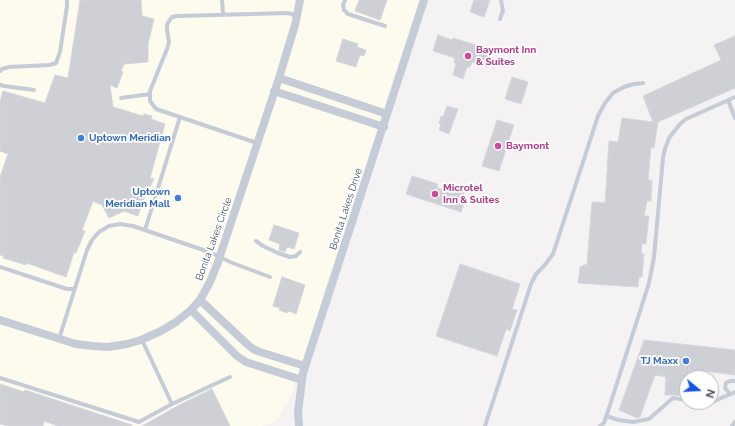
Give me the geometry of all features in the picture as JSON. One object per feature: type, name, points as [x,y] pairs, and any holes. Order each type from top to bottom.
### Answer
[{"type":"street","name":"Bonita Lakes Circle","points":[[0,320],[76,344],[108,347],[141,340],[161,331],[192,310],[200,300],[210,282],[220,257],[279,78],[298,16],[300,0]]},
{"type":"street","name":"Bonita Lakes Drive","points":[[299,426],[298,412],[305,366],[384,127],[424,0]]},
{"type":"street","points":[[279,78],[387,114]]},
{"type":"street","points":[[274,91],[384,127]]},
{"type":"street","points":[[200,300],[253,348],[260,352],[305,366]]},
{"type":"street","points":[[192,310],[237,356],[246,362],[302,380]]},
{"type":"lane","points":[[0,71],[9,67],[50,65],[56,63],[60,52],[67,0]]},
{"type":"lane","points":[[222,0],[223,14]]},
{"type":"lane","points":[[345,0],[344,10],[348,14],[385,26]]},
{"type":"lane","points":[[500,19],[503,11],[501,0]]},
{"type":"lane","points":[[258,143],[156,109],[150,101],[151,86],[169,42],[167,25],[172,17],[223,14],[288,13],[298,16]]},
{"type":"lane","points":[[485,426],[531,284],[536,274],[553,254],[598,116],[604,103],[613,93],[624,86],[643,83]]},
{"type":"lane","points":[[0,85],[34,90]]},
{"type":"lane","points":[[121,98],[150,94]]},
{"type":"lane","points":[[600,426],[604,423],[650,278],[654,257],[663,158],[669,138],[686,119],[735,97]]},
{"type":"lane","points":[[728,100],[735,118]]},
{"type":"lane","points":[[145,230],[180,117]]},
{"type":"lane","points":[[59,339],[87,250],[92,240],[99,232],[109,226],[120,224],[133,226],[212,253],[230,262],[270,277]]},
{"type":"lane","points":[[256,241],[263,246],[290,257],[296,256],[300,252]]},
{"type":"lane","points":[[0,267],[67,289],[75,289]]},
{"type":"lane","points":[[141,340],[172,404]]},
{"type":"lane","points":[[0,378],[139,422],[172,404],[230,377]]},
{"type":"lane","points":[[733,393],[725,388],[726,383],[735,381]]},
{"type":"lane","points":[[719,399],[733,393]]},
{"type":"lane","points":[[606,416],[618,420],[633,422],[649,419],[673,398],[679,399]]},
{"type":"lane","points":[[732,426],[735,422]]},
{"type":"shaded area","name":"Uptown Meridian Mall","points":[[0,0],[419,0],[291,395],[277,421],[261,426],[0,426]]},
{"type":"building","name":"Uptown Meridian","points":[[80,0],[141,0],[142,16],[154,19],[148,44],[148,62],[124,64],[121,71],[123,72],[117,88],[110,85],[113,107],[143,116],[144,114],[152,116],[151,119],[165,124],[150,178],[154,179],[150,187],[148,187],[138,216],[124,211],[109,218],[102,205],[93,201],[82,230],[85,231],[76,253],[74,252],[66,277],[27,263],[26,265],[3,258],[4,256],[0,255],[0,177],[8,154],[0,151],[0,102],[3,91],[45,103],[55,75],[68,78]]},
{"type":"building","points":[[359,0],[387,0],[380,20],[355,11]]},
{"type":"building","points":[[474,0],[490,0],[484,17],[470,12]]},
{"type":"building","name":"Baymont Inn & Suites","points":[[438,35],[452,40],[453,38],[479,46],[478,49],[491,53],[487,67],[472,62],[470,67],[467,67],[463,79],[453,75],[456,64],[454,62],[455,58],[433,51]]},
{"type":"building","points":[[735,36],[735,88],[658,122],[654,148],[651,147],[648,180],[652,180],[651,201],[647,201],[644,216],[649,216],[646,244],[642,244],[641,253],[644,254],[642,277],[639,277],[638,287],[578,283],[580,267],[587,264],[592,202],[605,203],[609,141],[618,142],[622,118],[653,122],[643,96],[721,60],[714,45]]},
{"type":"building","points":[[343,39],[358,44],[357,47],[366,50],[364,56],[360,55],[356,67],[336,61]]},
{"type":"building","points":[[512,77],[528,82],[521,104],[505,99]]},
{"type":"building","points":[[447,106],[458,109],[449,134],[439,130],[441,116],[443,117]]},
{"type":"building","name":"Baymont","points":[[497,120],[514,125],[499,171],[482,166]]},
{"type":"building","name":"Microtel Inn & Suites","points":[[412,176],[438,184],[437,188],[451,192],[452,189],[464,193],[463,197],[466,198],[461,212],[406,194]]},
{"type":"building","points":[[274,225],[299,233],[294,249],[287,247],[285,252],[279,250],[280,244],[269,240]]},
{"type":"building","points":[[460,264],[520,284],[512,309],[517,310],[510,331],[506,329],[497,356],[436,336]]},
{"type":"building","points":[[282,277],[305,285],[296,314],[289,311],[287,313],[279,310],[280,308],[273,306]]},
{"type":"building","points":[[644,340],[735,350],[735,375],[719,373],[719,370],[679,370],[679,395],[665,395],[666,377],[655,375],[640,417],[637,418],[619,410]]},
{"type":"building","points":[[0,384],[24,392],[25,390],[132,426],[58,426],[44,421],[43,426],[8,426],[0,424]]},
{"type":"building","points":[[212,389],[230,426],[142,426],[179,405]]},
{"type":"place","name":"Baymont Inn & Suites","points":[[468,56]]},
{"type":"place","name":"Uptown Meridian","points":[[81,138]]},
{"type":"place","name":"Baymont","points":[[498,146]]},
{"type":"place","name":"Microtel Inn & Suites","points":[[435,194]]},
{"type":"place","name":"Uptown Meridian Mall","points":[[178,198]]},
{"type":"place","name":"TJ Maxx","points":[[686,361]]}]
